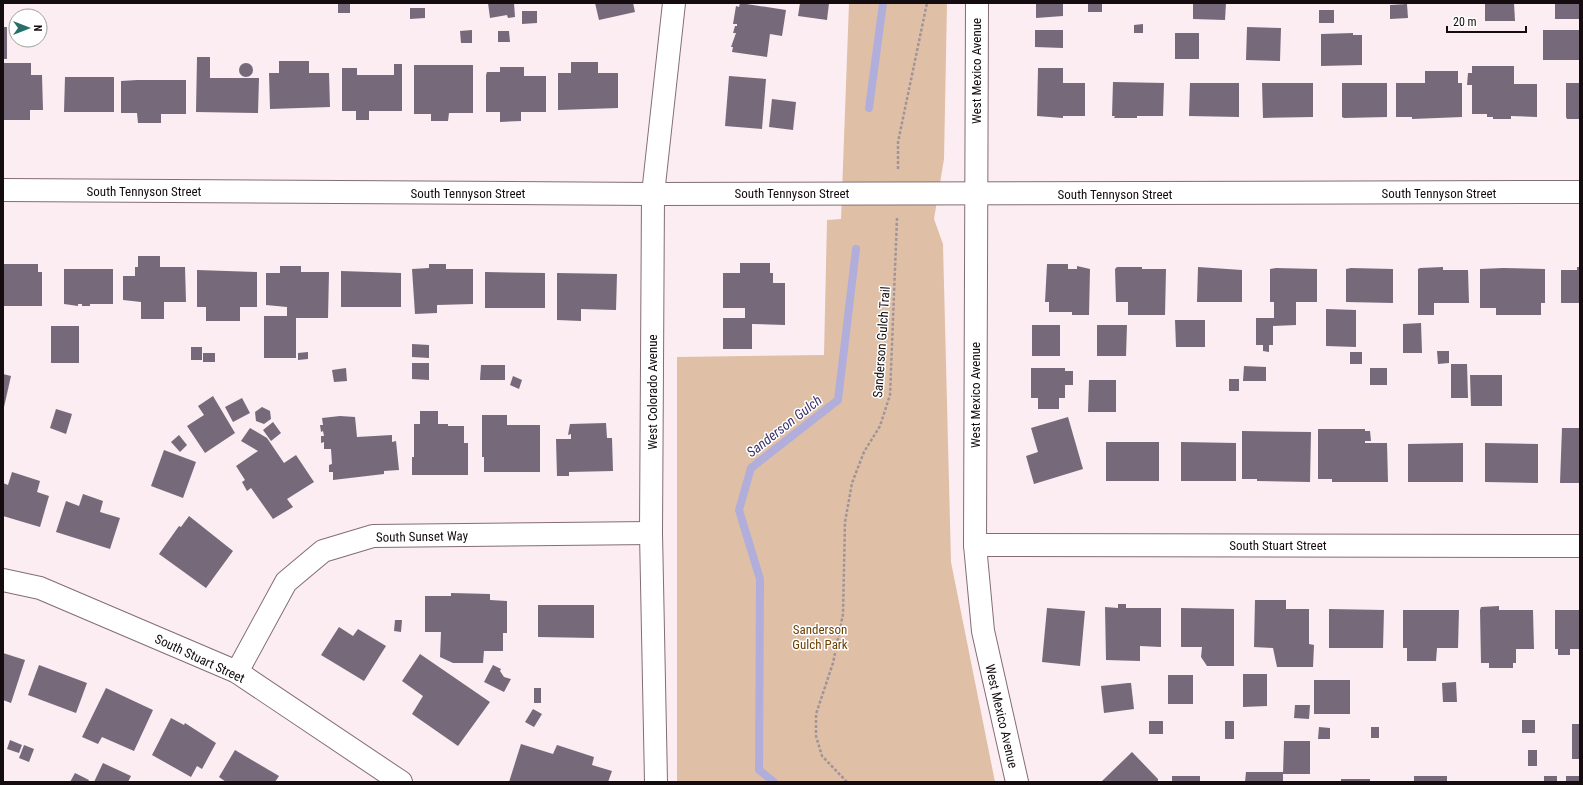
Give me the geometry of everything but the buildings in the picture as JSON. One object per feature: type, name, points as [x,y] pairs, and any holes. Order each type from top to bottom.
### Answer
[{"type":"street","name":"West Colorado Avenue","points":[[656,782],[651,533],[653,194],[674,3]]},
{"type":"street","name":"West Mexico Avenue","points":[[976,3],[975,545],[983,631],[1017,782]]},
{"type":"street","name":"South Tennyson Street","points":[[3,190],[653,194],[1580,192]]},
{"type":"street","name":"South Sunset Way","points":[[237,672],[286,582],[323,550],[373,536],[651,533]]},
{"type":"street","name":"South Stuart Street","points":[[975,545],[1580,546]]},
{"type":"street","name":"South Stuart Street","points":[[3,580],[40,588],[237,672],[401,782]]},
{"type":"path","name":"Sanderson Gulch Trail","points":[[847,782],[822,756],[816,736],[816,714],[833,662],[843,614],[844,522],[852,483],[864,452],[880,426],[890,395],[898,193],[898,142],[927,3]]},
{"type":"green space","name":"Sanderson Gulch Park","points":[[849,3],[947,3],[944,159],[934,219],[943,244],[951,562],[995,782],[677,782],[677,357],[824,355],[827,220],[841,219]]},
{"type":"waterway","name":"Sanderson Gulch","points":[[869,108],[883,3]]},
{"type":"waterway","name":"Sanderson Gulch","points":[[774,782],[759,770],[760,579],[739,510],[751,468],[838,400],[856,249]]}]
